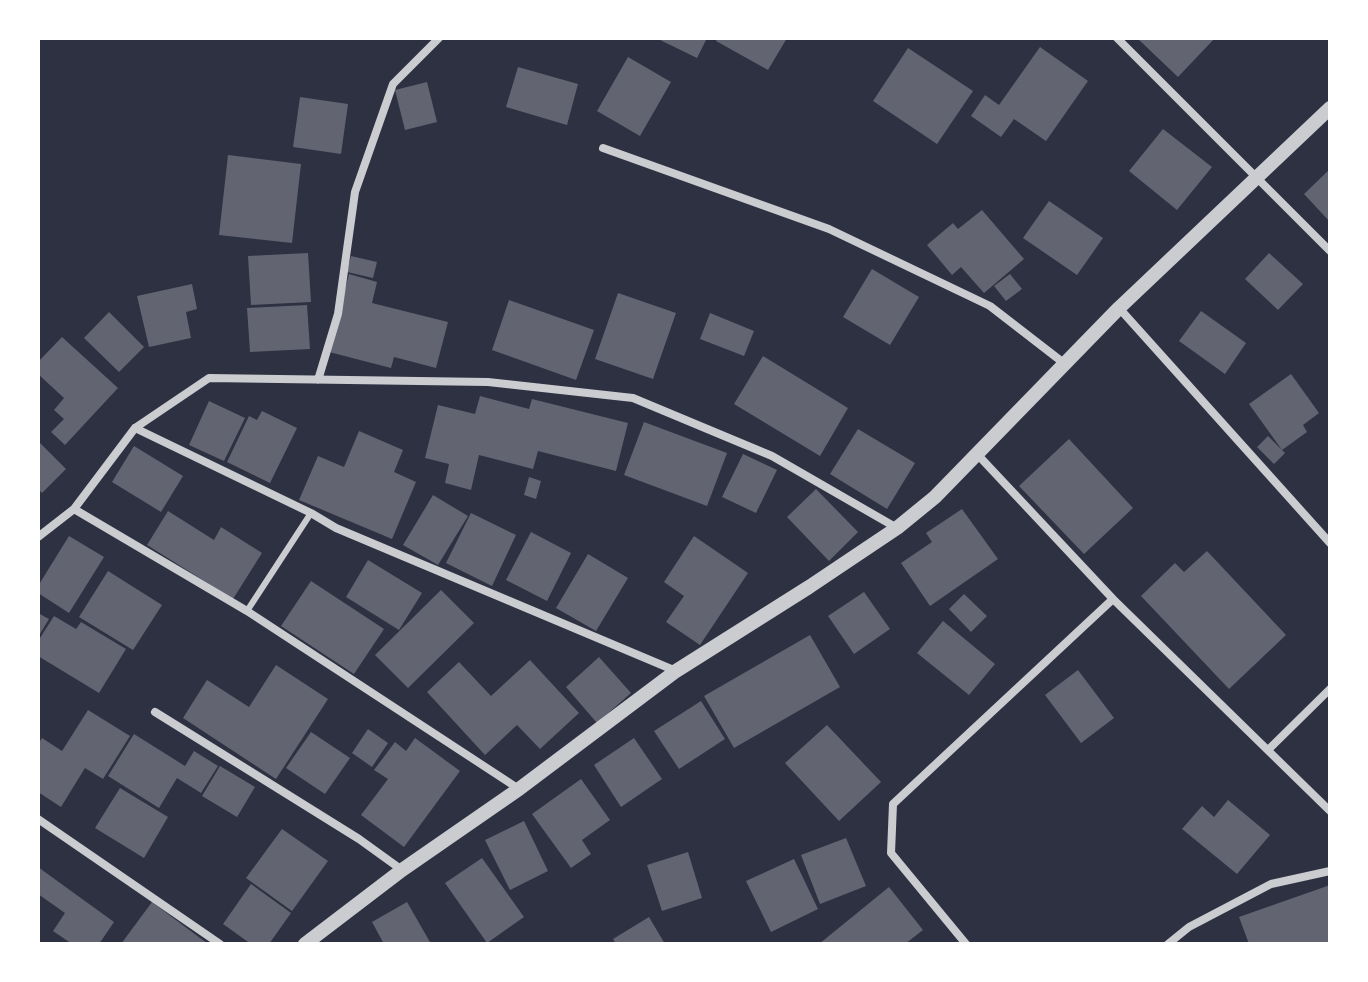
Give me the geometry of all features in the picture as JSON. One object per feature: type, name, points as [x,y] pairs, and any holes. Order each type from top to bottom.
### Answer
[{"type":"street","points":[[318,380],[338,314],[355,192],[393,84],[439,38]]},
{"type":"street","points":[[1117,38],[1330,251]]},
{"type":"street","points":[[305,944],[676,671],[897,528],[935,497],[1119,308],[1330,108]]},
{"type":"street","points":[[603,148],[829,229],[990,306],[1065,364]]},
{"type":"street","points":[[1119,308],[1330,543]]},
{"type":"street","points":[[38,537],[74,509],[135,428],[209,378],[488,382],[633,398],[772,456],[897,528]]},
{"type":"street","points":[[135,428],[336,528],[676,671]]},
{"type":"street","points":[[977,454],[1113,599],[1330,811]]},
{"type":"street","points":[[74,509],[247,611],[519,789]]},
{"type":"street","points":[[966,944],[891,853],[893,804],[1113,599]]},
{"type":"street","points":[[1268,750],[1330,689]]},
{"type":"street","points":[[155,712],[359,839],[402,870]]},
{"type":"street","points":[[38,819],[220,944]]},
{"type":"street","points":[[1168,944],[1189,927],[1271,884],[1330,871]]},
{"type":"lane","points":[[247,611],[311,513]]},
{"type":"building","points":[[656,38],[707,38],[697,58]]},
{"type":"building","points":[[718,38],[787,38],[768,70],[716,41]]},
{"type":"building","points":[[1137,38],[1215,38],[1178,77]]},
{"type":"building","points":[[1040,47],[1088,81],[1046,141],[1014,119],[1001,137],[971,116],[985,95],[999,105]]},
{"type":"building","points":[[908,48],[973,91],[937,144],[873,101]]},
{"type":"building","points":[[628,57],[671,82],[640,136],[597,111]]},
{"type":"building","points":[[518,67],[578,84],[567,125],[506,107]]},
{"type":"building","points":[[427,82],[437,122],[405,130],[395,90]]},
{"type":"building","points":[[300,97],[348,104],[341,154],[293,147]]},
{"type":"building","points":[[1163,129],[1212,167],[1177,210],[1129,171]]},
{"type":"building","points":[[228,155],[301,164],[292,243],[219,235]]},
{"type":"building","points":[[1330,169],[1330,222],[1304,194]]},
{"type":"building","points":[[1049,201],[1103,238],[1077,275],[1023,238]]},
{"type":"building","points":[[982,210],[1024,259],[984,293],[961,267],[952,275],[927,245],[953,223],[958,229]]},
{"type":"building","points":[[308,253],[311,302],[251,305],[248,256]]},
{"type":"building","points":[[1269,253],[1303,284],[1278,310],[1245,279]]},
{"type":"building","points":[[351,256],[377,262],[373,278],[347,272]]},
{"type":"building","points":[[872,269],[919,297],[890,345],[843,317]]},
{"type":"building","points":[[349,274],[377,282],[372,303],[448,322],[436,368],[394,357],[391,368],[329,352]]},
{"type":"building","points":[[1010,274],[1022,289],[1006,301],[994,286]]},
{"type":"building","points":[[192,284],[197,309],[186,312],[191,338],[149,347],[137,296]]},
{"type":"building","points":[[618,293],[676,313],[653,379],[595,359]]},
{"type":"building","points":[[509,300],[594,330],[576,380],[492,350]]},
{"type":"building","points":[[307,305],[310,349],[250,352],[247,308]]},
{"type":"building","points":[[1201,311],[1246,343],[1225,374],[1179,341]]},
{"type":"building","points":[[109,312],[144,347],[119,372],[84,338]]},
{"type":"building","points":[[710,313],[754,331],[744,356],[700,339]]},
{"type":"building","points":[[62,337],[118,388],[65,445],[51,432],[64,419],[54,410],[64,398],[38,374],[38,362]]},
{"type":"building","points":[[763,356],[848,408],[820,456],[734,404]]},
{"type":"building","points":[[1291,374],[1319,413],[1303,425],[1307,432],[1282,450],[1249,404]]},
{"type":"building","points":[[480,396],[529,409],[532,399],[628,423],[616,471],[538,451],[533,469],[479,455],[471,490],[445,483],[449,464],[425,458],[438,405],[475,414]]},
{"type":"building","points":[[209,401],[245,418],[224,461],[189,445]]},
{"type":"building","points":[[262,411],[297,428],[270,483],[227,462],[249,416],[257,420]]},
{"type":"building","points":[[644,422],[727,453],[707,506],[624,475]]},
{"type":"building","points":[[858,429],[915,463],[887,509],[830,474]]},
{"type":"building","points":[[359,431],[403,450],[394,472],[416,482],[392,539],[299,500],[318,456],[344,467]]},
{"type":"building","points":[[1268,436],[1285,453],[1274,464],[1257,447]]},
{"type":"building","points":[[1069,439],[1133,508],[1084,554],[1019,486]]},
{"type":"building","points":[[38,441],[66,469],[42,493],[38,489]]},
{"type":"building","points":[[134,446],[183,476],[161,512],[112,482]]},
{"type":"building","points":[[743,454],[777,470],[756,513],[722,497]]},
{"type":"building","points":[[529,477],[541,481],[536,499],[524,495]]},
{"type":"building","points":[[816,489],[858,532],[829,561],[787,517]]},
{"type":"building","points":[[433,495],[468,516],[438,565],[403,545]]},
{"type":"building","points":[[962,509],[998,559],[930,606],[901,563],[932,542],[926,533]]},
{"type":"building","points":[[168,511],[214,540],[221,527],[262,553],[233,599],[147,545]]},
{"type":"building","points":[[471,513],[516,535],[492,586],[446,563]]},
{"type":"building","points":[[531,532],[571,553],[547,601],[506,580]]},
{"type":"building","points":[[69,536],[104,557],[69,613],[38,593],[38,586]]},
{"type":"building","points":[[694,536],[748,573],[700,645],[666,622],[684,596],[664,582]]},
{"type":"building","points":[[1207,551],[1286,635],[1229,689],[1141,596],[1175,563],[1184,572]]},
{"type":"building","points":[[588,554],[628,578],[596,631],[556,608]]},
{"type":"building","points":[[368,560],[422,593],[399,630],[346,597]]},
{"type":"building","points":[[108,571],[162,605],[133,650],[79,617]]},
{"type":"building","points":[[311,581],[384,629],[354,674],[281,626]]},
{"type":"building","points":[[441,590],[474,623],[408,688],[375,655]]},
{"type":"building","points":[[864,592],[890,629],[854,654],[828,616]]},
{"type":"building","points":[[964,594],[987,616],[971,632],[949,609]]},
{"type":"building","points":[[38,613],[49,619],[38,637]]},
{"type":"building","points":[[54,616],[76,629],[81,622],[126,649],[99,693],[38,656],[38,641]]},
{"type":"building","points":[[943,621],[995,664],[969,695],[917,653]]},
{"type":"building","points":[[810,635],[840,687],[734,748],[704,696]]},
{"type":"building","points":[[599,657],[631,693],[597,723],[566,687]]},
{"type":"building","points":[[530,660],[579,713],[540,749],[517,725],[485,755],[427,692],[459,662],[491,696]]},
{"type":"building","points":[[276,665],[328,699],[276,779],[183,718],[207,680],[249,707]]},
{"type":"building","points":[[1078,670],[1114,718],[1081,743],[1045,695]]},
{"type":"building","points":[[701,701],[725,739],[679,769],[654,731]]},
{"type":"building","points":[[88,710],[130,736],[103,779],[85,768],[61,807],[38,792],[38,744],[42,738],[62,751]]},
{"type":"building","points":[[827,725],[881,782],[839,821],[785,763]]},
{"type":"building","points":[[368,729],[388,743],[372,767],[352,753]]},
{"type":"building","points":[[311,732],[350,758],[325,794],[286,768]]},
{"type":"building","points":[[134,734],[185,766],[194,751],[218,766],[201,793],[177,778],[159,808],[108,776]]},
{"type":"building","points":[[415,738],[460,771],[404,847],[361,815],[388,779],[374,770],[395,742],[406,751]]},
{"type":"building","points":[[634,738],[662,779],[621,807],[594,765]]},
{"type":"building","points":[[220,766],[255,787],[237,817],[202,796]]},
{"type":"building","points":[[581,779],[610,820],[582,840],[591,854],[571,868],[532,814]]},
{"type":"building","points":[[120,788],[168,817],[144,858],[95,828]]},
{"type":"building","points":[[1228,800],[1270,835],[1237,874],[1182,829],[1202,806],[1214,817]]},
{"type":"building","points":[[524,821],[548,871],[510,890],[485,840]]},
{"type":"building","points":[[282,829],[328,861],[292,911],[246,878]]},
{"type":"building","points":[[846,838],[866,886],[820,904],[801,855]]},
{"type":"building","points":[[688,852],[702,898],[662,911],[647,865]]},
{"type":"building","points":[[482,858],[524,917],[487,943],[445,883]]},
{"type":"building","points":[[794,859],[818,909],[771,932],[746,881]]},
{"type":"building","points":[[38,867],[114,922],[99,944],[72,944],[53,931],[65,913],[38,894]]},
{"type":"building","points":[[251,884],[291,913],[269,944],[251,944],[223,924]]},
{"type":"building","points":[[1330,885],[1330,944],[1249,944],[1239,917]]},
{"type":"building","points":[[889,887],[923,930],[905,944],[819,944]]},
{"type":"building","points":[[152,902],[208,944],[121,944]]},
{"type":"building","points":[[407,902],[430,942],[384,944],[372,922]]},
{"type":"building","points":[[649,917],[665,944],[616,944],[613,939]]}]
